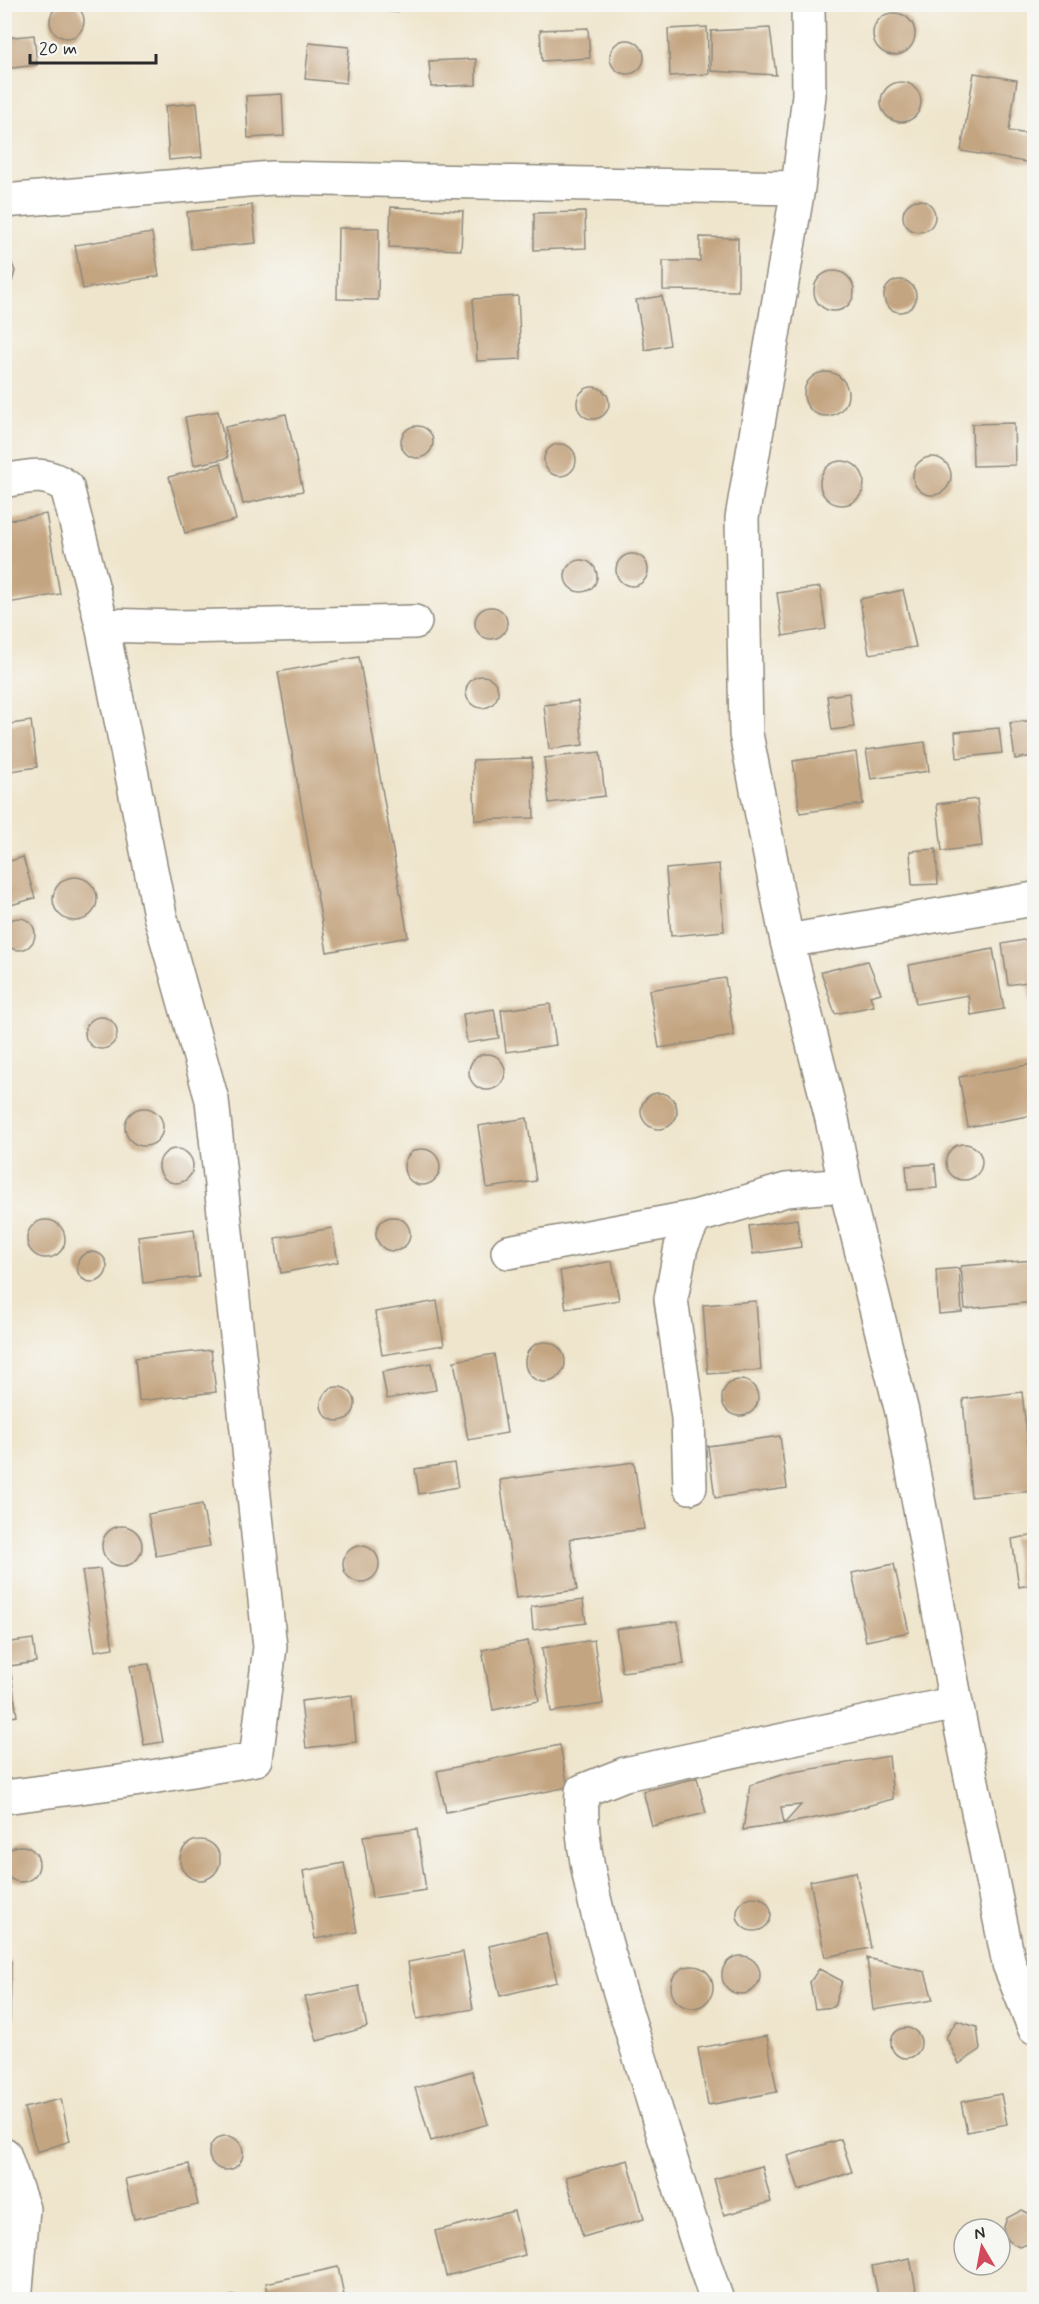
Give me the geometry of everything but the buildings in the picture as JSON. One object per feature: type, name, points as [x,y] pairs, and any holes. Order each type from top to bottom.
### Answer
[{"type":"street","points":[[808,4],[809,95],[798,188],[742,518],[747,734],[787,941],[832,1119],[844,1185],[902,1412],[956,1703],[1010,1964],[1035,2027]]},
{"type":"street","points":[[4,201],[272,178],[798,188]]},
{"type":"street","points":[[4,481],[44,476],[54,477],[67,487],[102,625],[160,915],[212,1100],[270,1647],[256,1759],[134,1780],[4,1797]]},
{"type":"street","points":[[102,625],[177,627],[415,622]]},
{"type":"street","points":[[787,941],[1035,898]]},
{"type":"street","points":[[508,1252],[696,1217],[786,1190],[844,1185]]},
{"type":"street","points":[[690,1487],[688,1418],[671,1299],[681,1247],[696,1217]]},
{"type":"street","points":[[717,2300],[697,2244],[619,1987],[594,1891],[580,1818],[582,1791],[625,1774],[956,1703]]},
{"type":"street","points":[[4,2154],[23,2208],[15,2300]]}]
